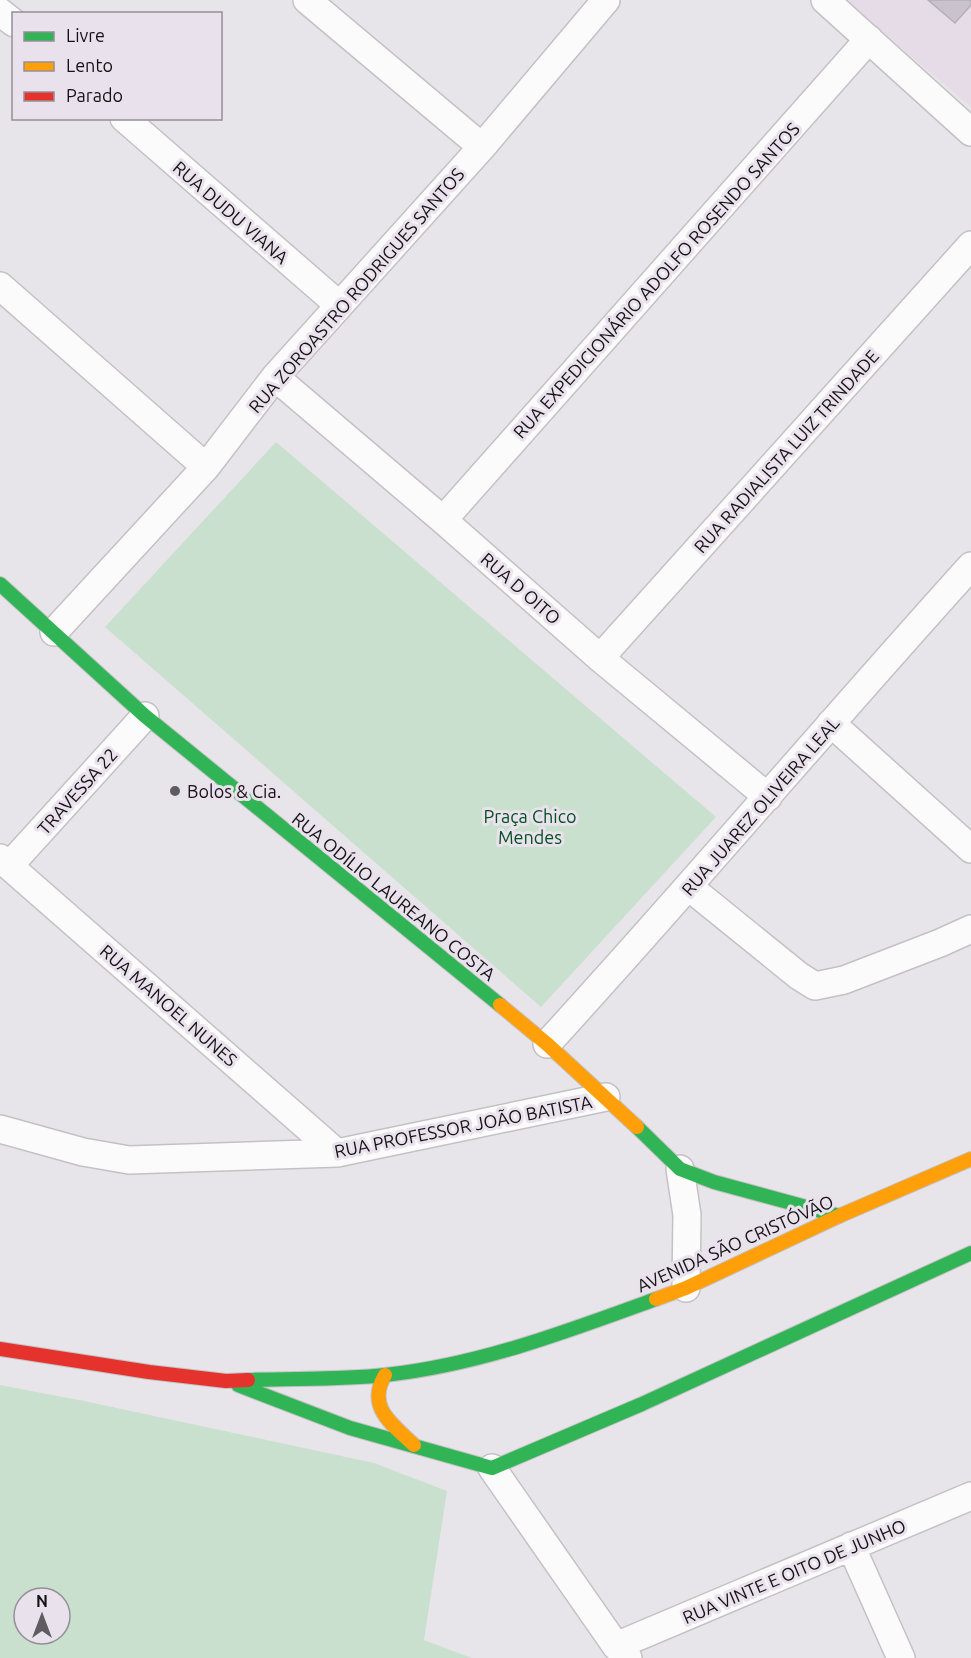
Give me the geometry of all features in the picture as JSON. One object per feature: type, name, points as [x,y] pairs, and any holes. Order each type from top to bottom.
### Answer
[{"type":"street","points":[[307,0],[482,147]]},
{"type":"street","name":"RUA ZOROASTRO RODRIGUES SANTOS","points":[[54,632],[206,467],[275,377],[482,147],[606,0]]},
{"type":"street","points":[[825,0],[971,132]]},
{"type":"street","points":[[0,12],[12,21]]},
{"type":"street","name":"RUA EXPEDICIONÁRIO ADOLFO ROSENDO SANTOS","points":[[443,520],[870,39]]},
{"type":"street","name":"RUA DUDU VIANA","points":[[126,120],[339,305]]},
{"type":"street","name":"RUA RADIALISTA LUIZ TRINDADE","points":[[600,658],[971,245]]},
{"type":"street","points":[[0,286],[206,467]]},
{"type":"street","name":"RUA D OITO","points":[[275,377],[600,658],[768,797]]},
{"type":"street","name":"RUA JUAREZ OLIVEIRA LEAL","points":[[547,1044],[689,887],[831,723],[969,572]]},
{"type":"street","name":"RUA ODÍLIO LAUREANO COSTA","points":[[0,584],[145,716],[547,1044],[680,1169]]},
{"type":"street","name":"TRAVESSA 22","points":[[4,862],[145,716]]},
{"type":"street","points":[[831,723],[971,849]]},
{"type":"street","name":"RUA MANOEL NUNES","points":[[4,862],[337,1153]]},
{"type":"street","points":[[689,887],[799,976],[816,986],[844,981],[971,929]]},
{"type":"street","name":"RUA PROFESSOR JOÃO BATISTA","points":[[0,1129],[83,1152],[129,1160],[337,1153],[606,1097]]},
{"type":"street","name":"AVENIDA SÃO CRISTÓVÃO","points":[[225,1381],[385,1375],[459,1362],[514,1348],[560,1334],[686,1288],[839,1216],[971,1160]]},
{"type":"street","points":[[686,1288],[687,1215],[680,1169],[714,1182],[839,1216]]},
{"type":"street","points":[[0,1349],[225,1381],[350,1428],[492,1468],[642,1404],[971,1253]]},
{"type":"street","points":[[385,1375],[378,1389],[379,1405],[390,1422],[417,1448]]},
{"type":"street","points":[[492,1468],[622,1652]]},
{"type":"street","name":"RUA VINTE E OITO DE JUNHO","points":[[622,1652],[851,1546],[971,1496]]},
{"type":"street","points":[[851,1546],[901,1658]]},
{"type":"shaded area","points":[[845,0],[971,0],[971,107]]},
{"type":"green space","name":"Praça Chico Mendes","points":[[276,442],[716,817],[541,1007],[105,627]]},
{"type":"green space","points":[[0,1385],[374,1463],[447,1491],[424,1640],[472,1658],[0,1658]]},
{"type":"building","points":[[928,0],[971,0],[971,5],[955,23]]},
{"type":"traffic: fast","points":[[0,584],[145,716],[500,1005]]},
{"type":"traffic: fast","points":[[637,1127],[680,1169],[714,1182],[839,1216]]},
{"type":"traffic: fast","points":[[238,1385],[350,1428],[492,1468],[642,1404],[971,1253]]},
{"type":"traffic: fast","points":[[248,1380],[368,1377],[420,1370],[523,1345],[656,1299]]},
{"type":"traffic: slow","points":[[500,1005],[547,1044],[637,1127]]},
{"type":"traffic: slow","points":[[656,1299],[686,1288],[839,1216],[971,1159]]},
{"type":"traffic: slow","points":[[385,1375],[378,1396],[380,1406],[390,1422],[414,1445]]},
{"type":"traffic: jam","points":[[0,1349],[149,1372],[226,1381],[248,1380]]},
{"type":"place","name":"Bolos & Cia.","points":[[175,791]]}]
